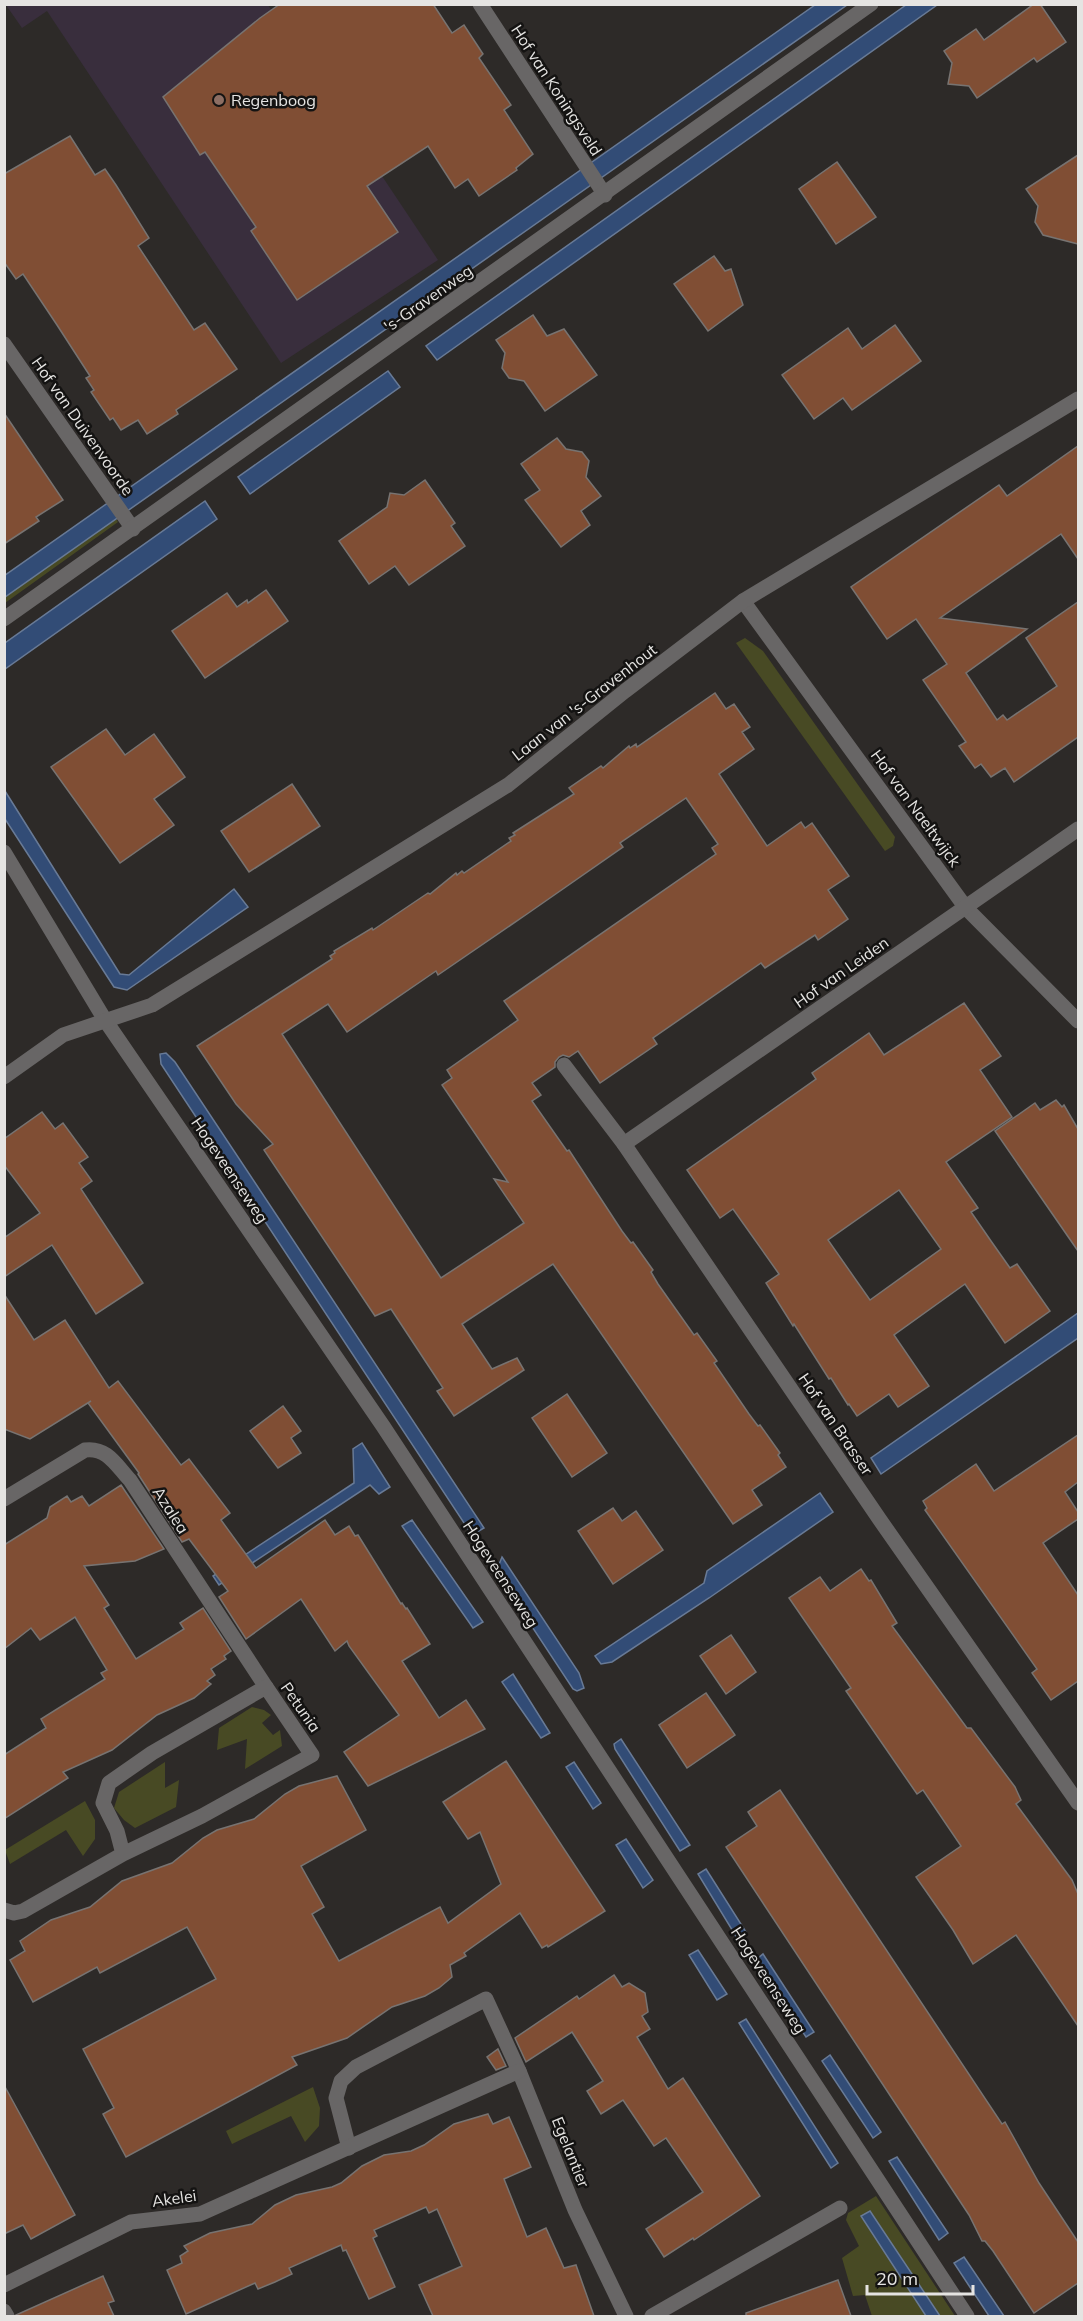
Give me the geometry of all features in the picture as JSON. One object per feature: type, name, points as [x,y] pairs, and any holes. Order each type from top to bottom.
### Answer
[{"type":"street","name":"Hof van Koningsveld","points":[[480,4],[602,191]]},
{"type":"street","name":"'s-Gravenweg","points":[[4,619],[133,529],[602,191],[871,4]]},
{"type":"street","name":"Hof van Duivenvoorde","points":[[4,344],[133,529]]},
{"type":"street","name":"Laan van 's-Gravenhout","points":[[4,1077],[63,1035],[152,1005],[508,785],[625,691],[743,601],[1078,399]]},
{"type":"street","name":"Hof van Naeltwijck","points":[[743,601],[966,908],[1078,1021]]},
{"type":"street","name":"Hof van Leiden","points":[[624,1144],[1078,829]]},
{"type":"street","name":"Hogeveenseweg","points":[[4,852],[105,1020],[389,1436],[967,2316]]},
{"type":"street","name":"Hof van Brasser","points":[[564,1065],[624,1144],[880,1520],[1078,1803]]},
{"type":"street","name":"Azalea","points":[[4,1499],[85,1450],[96,1449],[105,1453],[130,1480],[266,1687]]},
{"type":"street","name":"Petunia","points":[[4,1910],[14,1913],[23,1911],[123,1854],[202,1816],[312,1755],[266,1687],[152,1753],[109,1783],[103,1803],[117,1831],[123,1854]]},
{"type":"street","name":"Egelantier","points":[[350,2148],[336,2098],[341,2081],[356,2067],[486,1999],[519,2071],[575,2210],[627,2316]]},
{"type":"street","name":"Akelei","points":[[4,2285],[131,2222],[200,2214],[519,2071]]},
{"type":"street","points":[[652,2316],[840,2208]]},
{"type":"street","points":[[4,2311],[7,2316]]},
{"type":"shaded area","name":"Regenboog","points":[[6,5],[268,5],[438,260],[281,363],[47,11],[22,28]]},
{"type":"green space","points":[[106,504],[118,522],[5,603],[4,597],[102,528]]},
{"type":"green space","points":[[745,638],[763,651],[895,837],[893,846],[885,851],[736,643]]},
{"type":"green space","points":[[252,1707],[264,1710],[271,1715],[262,1723],[273,1735],[280,1730],[282,1746],[245,1769],[247,1739],[217,1750],[219,1728]]},
{"type":"green space","points":[[165,1762],[165,1788],[179,1780],[176,1807],[135,1828],[114,1808],[119,1792]]},
{"type":"green space","points":[[85,1801],[95,1820],[95,1839],[83,1856],[66,1830],[10,1864],[5,1850]]},
{"type":"green space","points":[[313,2087],[320,2108],[319,2126],[305,2142],[291,2116],[232,2144],[226,2131]]},
{"type":"green space","points":[[876,2196],[955,2316],[940,2316],[870,2211],[862,2216],[926,2316],[872,2316],[865,2295],[853,2296],[842,2258],[859,2246],[846,2220],[848,2213]]},
{"type":"water","points":[[815,5],[847,5],[5,597],[4,576]]},
{"type":"water","points":[[906,5],[937,5],[437,360],[426,346]]},
{"type":"water","points":[[388,371],[400,387],[250,494],[238,477]]},
{"type":"water","points":[[205,501],[217,519],[5,669],[5,643]]},
{"type":"water","points":[[5,791],[120,974],[129,975],[234,889],[248,907],[127,990],[114,987],[5,819]]},
{"type":"water","points":[[166,1053],[175,1062],[484,1528],[472,1535],[161,1064],[160,1054]]},
{"type":"water","points":[[1078,1313],[1078,1338],[881,1474],[871,1458]]},
{"type":"water","points":[[362,1443],[390,1487],[379,1494],[370,1485],[219,1585],[213,1576],[354,1483],[353,1449]]},
{"type":"water","points":[[820,1493],[833,1512],[612,1662],[601,1664],[595,1656],[704,1583],[707,1571]]},
{"type":"water","points":[[412,1520],[483,1622],[473,1628],[402,1526]]},
{"type":"water","points":[[502,1557],[579,1673],[584,1688],[577,1691],[573,1689],[496,1572]]},
{"type":"water","points":[[513,1674],[550,1733],[541,1738],[502,1682]]},
{"type":"water","points":[[621,1739],[690,1845],[680,1851],[615,1749],[614,1744]]},
{"type":"water","points":[[574,1762],[601,1803],[593,1809],[566,1767]]},
{"type":"water","points":[[626,1839],[653,1880],[643,1888],[616,1845]]},
{"type":"water","points":[[706,1869],[746,1932],[737,1938],[698,1874]]},
{"type":"water","points":[[698,1950],[727,1994],[717,2000],[689,1955]]},
{"type":"water","points":[[763,1954],[814,2032],[806,2037],[756,1960]]},
{"type":"water","points":[[746,2019],[838,2163],[831,2168],[739,2023]]},
{"type":"water","points":[[830,2055],[881,2132],[873,2138],[822,2061]]},
{"type":"water","points":[[897,2157],[948,2233],[939,2240],[889,2161]]},
{"type":"water","points":[[870,2211],[940,2316],[926,2316],[861,2216]]},
{"type":"water","points":[[964,2257],[1004,2316],[989,2316],[954,2263]]},
{"type":"building","points":[[280,4],[433,4],[452,33],[464,25],[483,54],[479,58],[511,105],[504,110],[533,154],[516,168],[517,170],[479,196],[468,179],[455,188],[428,146],[367,186],[398,232],[297,300],[251,231],[256,227],[205,152],[200,155],[163,97]]},
{"type":"building","points":[[1034,4],[1040,4],[1066,42],[1037,62],[1034,58],[977,98],[969,86],[948,84],[952,63],[944,51],[976,29],[984,40]]},
{"type":"building","points":[[70,136],[95,175],[105,169],[116,185],[149,238],[138,246],[194,330],[205,323],[237,369],[176,410],[178,414],[147,434],[138,420],[121,430],[113,418],[110,420],[91,392],[94,390],[86,378],[90,376],[23,274],[16,279],[4,262],[4,174]]},
{"type":"building","points":[[1078,155],[1078,244],[1043,235],[1035,222],[1038,206],[1026,189]]},
{"type":"building","points":[[837,162],[876,217],[836,244],[799,189]]},
{"type":"building","points":[[714,256],[725,271],[731,269],[743,305],[708,331],[674,284]]},
{"type":"building","points":[[533,315],[547,336],[564,329],[597,375],[545,411],[524,381],[509,378],[502,368],[505,353],[496,340]]},
{"type":"building","points":[[895,325],[921,361],[852,410],[843,398],[814,419],[782,375],[848,328],[862,349]]},
{"type":"building","points":[[4,413],[63,500],[36,517],[39,521],[4,544]]},
{"type":"building","points":[[557,438],[566,449],[582,452],[589,461],[586,477],[601,496],[581,511],[590,525],[561,547],[525,500],[540,490],[521,464]]},
{"type":"building","points":[[1078,446],[1078,559],[1061,534],[940,618],[1027,629],[966,673],[997,720],[1003,715],[1007,720],[1057,686],[1026,638],[1078,602],[1078,737],[1014,782],[1005,768],[991,777],[981,764],[975,768],[959,746],[966,742],[923,680],[947,664],[916,619],[887,639],[851,587],[999,485],[1007,496]]},
{"type":"building","points":[[425,480],[455,523],[451,526],[465,546],[409,585],[395,566],[369,584],[339,541],[387,507],[390,493],[404,495]]},
{"type":"building","points":[[266,590],[288,621],[205,678],[172,631],[227,593],[237,607],[247,600],[248,603]]},
{"type":"building","points":[[715,693],[726,709],[734,704],[750,727],[742,732],[754,749],[719,774],[767,846],[801,822],[805,828],[812,823],[849,876],[828,890],[848,919],[818,940],[815,935],[765,968],[761,963],[653,1038],[657,1044],[600,1083],[578,1051],[569,1057],[563,1055],[559,1057],[555,1062],[555,1067],[532,1083],[541,1095],[532,1101],[567,1151],[569,1150],[622,1231],[653,1270],[651,1272],[658,1284],[694,1335],[697,1333],[717,1361],[714,1363],[749,1414],[780,1453],[778,1455],[786,1467],[752,1490],[762,1505],[733,1524],[553,1264],[462,1324],[492,1369],[517,1358],[524,1370],[454,1416],[437,1391],[443,1388],[391,1309],[375,1316],[264,1150],[273,1144],[236,1104],[197,1046],[332,959],[330,956],[335,953],[334,951],[372,928],[373,930],[428,893],[430,894],[456,873],[457,875],[462,871],[464,873],[511,841],[509,838],[515,835],[513,833],[574,794],[569,788],[601,766],[603,768],[629,746],[630,748],[636,744],[637,747]],"holes":[[[686,798],[718,844],[712,848],[716,854],[504,1001],[518,1020],[447,1070],[452,1078],[442,1085],[508,1182],[494,1179],[524,1223],[441,1278],[282,1034],[328,1004],[347,1032],[436,971],[438,975],[527,914],[623,847],[620,843]]]},
{"type":"building","points":[[106,729],[125,755],[154,734],[185,777],[154,799],[174,825],[120,863],[51,767]]},
{"type":"building","points":[[292,784],[320,826],[249,872],[221,831]]},
{"type":"building","points":[[964,1003],[1001,1056],[980,1070],[1012,1117],[946,1162],[978,1208],[971,1212],[991,1241],[1010,1268],[1017,1264],[1050,1311],[1005,1343],[965,1284],[894,1335],[929,1386],[898,1407],[889,1394],[857,1416],[831,1378],[829,1379],[766,1283],[779,1274],[733,1209],[720,1218],[687,1170],[816,1079],[812,1073],[869,1033],[884,1055]],"holes":[[[899,1190],[941,1249],[870,1300],[828,1240]]]},
{"type":"building","points":[[1056,1100],[1062,1107],[1064,1105],[1078,1129],[1078,1251],[995,1131],[1035,1103],[1040,1110]]},
{"type":"building","points":[[42,1112],[55,1129],[63,1123],[88,1157],[79,1163],[92,1181],[81,1189],[143,1283],[96,1314],[52,1245],[4,1277],[4,1238],[40,1213],[4,1165],[4,1139]]},
{"type":"building","points":[[4,1294],[34,1340],[65,1320],[109,1388],[118,1381],[181,1465],[189,1459],[230,1513],[221,1520],[256,1568],[325,1520],[335,1535],[349,1526],[355,1536],[358,1535],[401,1604],[407,1608],[430,1644],[402,1661],[439,1718],[466,1700],[485,1729],[368,1786],[344,1752],[399,1715],[347,1641],[335,1651],[301,1599],[246,1639],[219,1597],[228,1591],[189,1539],[182,1542],[139,1473],[88,1403],[91,1401],[30,1439],[4,1429]]},
{"type":"building","points":[[567,1394],[607,1453],[572,1477],[532,1418]]},
{"type":"building","points":[[283,1406],[301,1431],[291,1438],[301,1453],[278,1468],[250,1431]]},
{"type":"building","points":[[1078,1435],[1078,1482],[1065,1492],[1078,1512],[1078,1519],[1043,1543],[1078,1595],[1078,1681],[1051,1700],[1032,1673],[1037,1669],[925,1510],[927,1508],[923,1501],[976,1464],[994,1491]]},
{"type":"building","points":[[121,1485],[164,1549],[135,1561],[84,1566],[109,1605],[104,1608],[136,1659],[184,1629],[180,1623],[203,1608],[231,1651],[224,1656],[226,1659],[211,1669],[215,1675],[207,1681],[211,1684],[194,1698],[157,1715],[112,1750],[63,1772],[68,1778],[4,1819],[4,1755],[46,1728],[41,1719],[105,1679],[101,1673],[107,1670],[75,1617],[40,1640],[31,1628],[4,1649],[4,1545],[47,1518],[50,1507],[67,1496],[71,1502],[82,1496],[89,1506]]},
{"type":"building","points":[[613,1508],[622,1521],[636,1511],[663,1550],[613,1584],[578,1531]]},
{"type":"building","points":[[861,1569],[869,1581],[871,1580],[897,1623],[892,1626],[967,1728],[971,1728],[1015,1787],[1021,1800],[1016,1804],[1072,1880],[1078,1894],[1078,2026],[1016,1935],[973,1964],[953,1930],[916,1877],[961,1846],[923,1790],[917,1794],[846,1691],[851,1688],[789,1598],[820,1577],[830,1591]]},
{"type":"building","points":[[731,1635],[756,1672],[726,1694],[700,1656]]},
{"type":"building","points":[[706,1693],[735,1735],[687,1768],[659,1725]]},
{"type":"building","points":[[506,1761],[605,1911],[548,1947],[547,1945],[542,1948],[520,1913],[464,1953],[466,1956],[450,1965],[452,1977],[439,1988],[425,1996],[392,2007],[347,2038],[292,2057],[297,2065],[126,2157],[103,2114],[114,2108],[83,2049],[216,1979],[187,1927],[100,1973],[97,1967],[33,2002],[10,1960],[25,1951],[20,1941],[51,1920],[90,1907],[122,1881],[172,1863],[203,1838],[217,1830],[254,1819],[285,1794],[299,1786],[337,1776],[366,1830],[301,1866],[324,1907],[312,1914],[339,1961],[440,1907],[448,1923],[501,1884],[480,1832],[468,1839],[443,1802]]},
{"type":"building","points":[[780,1790],[1002,2124],[1005,2122],[1039,2183],[1078,2242],[1078,2283],[1034,2313],[993,2251],[985,2241],[982,2241],[969,2215],[726,1847],[757,1826],[748,1812]]},
{"type":"building","points":[[614,1975],[622,1987],[629,1983],[645,1993],[648,2012],[642,2016],[650,2029],[637,2037],[668,2089],[683,2078],[760,2196],[664,2257],[646,2229],[703,2192],[666,2138],[654,2146],[623,2100],[601,2114],[587,2091],[603,2081],[572,2032],[526,2062],[515,2038],[577,1996],[579,1999]]},
{"type":"building","points":[[498,2049],[506,2066],[496,2070],[487,2057]]},
{"type":"building","points":[[4,2085],[75,2215],[31,2239],[23,2225],[4,2234]]},
{"type":"building","points":[[488,2114],[493,2124],[509,2117],[531,2167],[504,2179],[527,2237],[546,2228],[564,2268],[576,2265],[594,2316],[433,2316],[419,2285],[462,2266],[437,2209],[429,2213],[426,2207],[374,2230],[377,2236],[373,2238],[395,2287],[369,2299],[346,2250],[343,2251],[341,2245],[289,2268],[292,2274],[275,2282],[258,2289],[255,2283],[186,2314],[167,2270],[182,2263],[180,2256],[188,2251],[184,2246],[210,2233],[252,2224],[275,2205],[296,2195],[332,2187],[341,2183],[362,2166],[384,2155],[411,2151],[424,2145],[454,2124]]},
{"type":"building","points":[[103,2276],[114,2301],[108,2303],[114,2316],[16,2315]]},
{"type":"building","points":[[838,2280],[851,2316],[746,2316],[746,2313]]},
{"type":"place","name":"Regenboog","points":[[219,100]]}]
